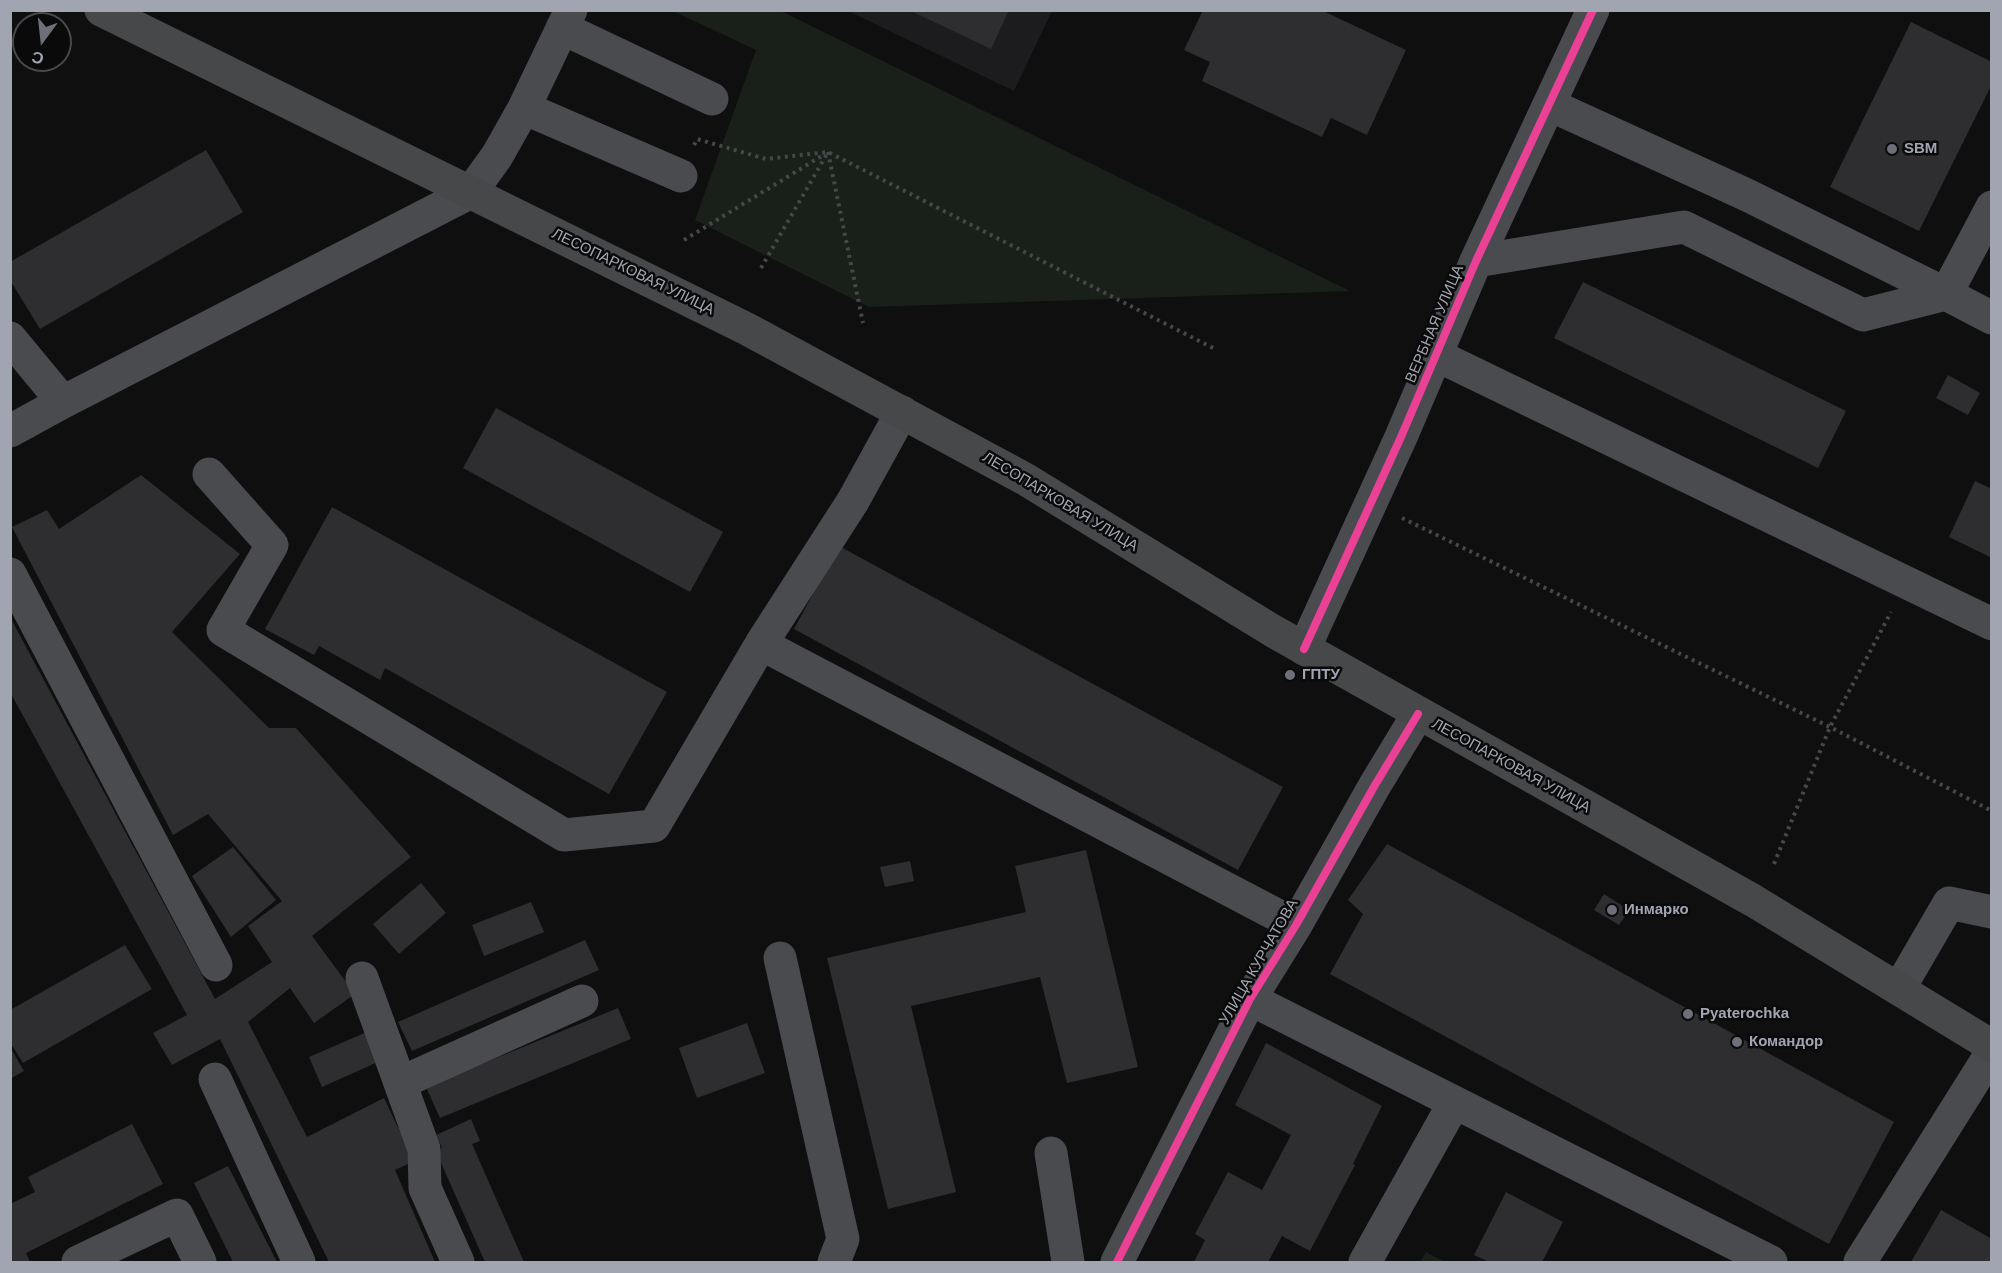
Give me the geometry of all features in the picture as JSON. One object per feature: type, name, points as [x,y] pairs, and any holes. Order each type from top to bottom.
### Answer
[{"type":"main road","name":"ЛЕСОПАРКОВАЯ УЛИЦА","points":[[101,10],[747,329],[1025,479],[1304,649],[1754,901],[1992,1046]]},
{"type":"street","name":"ВЕРБНАЯ УЛИЦА","points":[[1304,649],[1476,261],[1593,10]]},
{"type":"street","points":[[10,431],[471,192],[497,156],[524,108],[566,19],[712,99]]},
{"type":"street","points":[[1550,105],[1747,195],[1992,318]]},
{"type":"street","points":[[524,108],[681,176]]},
{"type":"street","points":[[1476,261],[1684,227],[1863,315],[1946,294],[1992,207]]},
{"type":"street","points":[[10,338],[63,402]]},
{"type":"street","points":[[1436,355],[1992,624]]},
{"type":"street","points":[[209,474],[272,545],[223,630],[564,835],[654,825],[761,644],[853,501],[902,412]]},
{"type":"street","points":[[10,574],[216,965]]},
{"type":"street","points":[[761,644],[1296,925]]},
{"type":"street","name":"УЛИЦА КУРЧАТОВА","points":[[1117,1263],[1250,999],[1296,925],[1418,714]]},
{"type":"street","points":[[1899,989],[1949,903],[1992,912]]},
{"type":"street","points":[[780,958],[843,1239],[834,1263]]},
{"type":"street","points":[[362,978],[424,1149],[425,1188],[458,1263]]},
{"type":"street","points":[[1250,999],[1771,1263]]},
{"type":"street","points":[[400,1083],[582,1001]]},
{"type":"street","points":[[1860,1263],[1992,1052]]},
{"type":"street","points":[[215,1079],[299,1263]]},
{"type":"street","points":[[1365,1263],[1454,1103]]},
{"type":"street","points":[[1051,1154],[1068,1263]]},
{"type":"street","points":[[78,1263],[177,1215],[200,1263]]},
{"type":"path","points":[[681,176],[697,140],[766,159],[828,152],[1215,349]]},
{"type":"path","points":[[684,240],[828,152]]},
{"type":"path","points":[[761,268],[828,152]]},
{"type":"path","points":[[828,152],[863,323]]},
{"type":"path","points":[[1402,518],[1830,727],[1992,810]]},
{"type":"path","points":[[1774,864],[1830,727],[1906,582]]},
{"type":"shaded area","points":[[673,11],[781,11],[1350,291],[869,307],[695,220],[756,50]]},
{"type":"shaded area","points":[[848,11],[1052,11],[1014,91]]},
{"type":"shaded area","points":[[1426,1252],[1445,1262],[1420,1262]]},
{"type":"building","points":[[909,10],[1009,10],[991,49]]},
{"type":"building","points":[[1203,10],[1321,10],[1406,50],[1367,135],[1331,118],[1322,137],[1202,81],[1210,62],[1184,50]]},
{"type":"building","points":[[1911,22],[1992,62],[1992,84],[1919,231],[1830,187]]},
{"type":"building","points":[[206,150],[243,212],[40,329],[10,280],[10,262]]},
{"type":"building","points":[[1583,282],[1846,411],[1818,468],[1554,338]]},
{"type":"building","points":[[1948,375],[1980,393],[1968,415],[1936,398]]},
{"type":"building","points":[[496,408],[723,532],[690,592],[463,468]]},
{"type":"building","points":[[141,475],[240,554],[172,632],[269,728],[296,728],[411,857],[312,936],[355,994],[314,1023],[290,988],[248,1022],[307,1137],[384,1098],[414,1161],[395,1170],[435,1262],[329,1262],[220,1039],[172,1065],[153,1033],[187,1015],[10,692],[10,617],[215,999],[272,962],[248,926],[282,901],[208,814],[173,835],[12,527],[47,510],[59,529]]},
{"type":"building","points":[[1975,481],[1992,489],[1992,558],[1949,537]]},
{"type":"building","points":[[332,507],[667,692],[609,794],[385,668],[380,680],[319,646],[314,655],[265,629]]},
{"type":"building","points":[[839,546],[1283,787],[1238,870],[794,629]]},
{"type":"building","points":[[1387,844],[1894,1122],[1829,1244],[1330,974],[1363,914],[1348,900]]},
{"type":"building","points":[[233,847],[276,900],[231,937],[192,876]]},
{"type":"building","points":[[1086,850],[1138,1067],[1067,1083],[1040,977],[911,1006],[956,1192],[888,1209],[827,958],[1026,912],[1015,866]]},
{"type":"building","points":[[910,861],[914,881],[885,887],[880,867]]},
{"type":"building","points":[[421,883],[446,913],[399,954],[373,924]]},
{"type":"building","name":"Инмарко","points":[[1604,894],[1629,910],[1619,925],[1594,910]]},
{"type":"building","points":[[531,902],[544,932],[484,956],[472,925]]},
{"type":"building","points":[[585,940],[599,970],[412,1051],[398,1022]]},
{"type":"building","points":[[125,945],[152,989],[23,1063],[10,1042],[10,1010]]},
{"type":"building","points":[[618,1008],[631,1039],[440,1118],[426,1087]]},
{"type":"building","points":[[747,1023],[765,1073],[697,1098],[679,1048]]},
{"type":"building","points":[[367,1032],[380,1061],[322,1087],[309,1057]]},
{"type":"building","points":[[1266,1043],[1382,1106],[1353,1164],[1355,1165],[1310,1251],[1282,1236],[1268,1262],[1194,1262],[1205,1240],[1195,1234],[1228,1172],[1262,1190],[1291,1135],[1235,1105]]},
{"type":"building","points":[[10,1047],[24,1071],[10,1079]]},
{"type":"building","points":[[471,1119],[480,1141],[472,1144],[524,1262],[485,1262],[438,1156],[442,1147],[436,1135]]},
{"type":"building","points":[[132,1124],[163,1184],[26,1253],[30,1262],[10,1262],[10,1204],[35,1192],[28,1177]]},
{"type":"building","points":[[228,1166],[277,1262],[233,1262],[194,1183]]},
{"type":"building","points":[[1506,1192],[1563,1222],[1542,1262],[1489,1262],[1474,1255]]},
{"type":"building","points":[[1941,1210],[1992,1239],[1992,1262],[1911,1262]]},
{"type":"cycle path","points":[[1304,649],[1401,437],[1476,261],[1593,10]]},
{"type":"cycle path","points":[[1117,1262],[1250,999],[1296,925],[1418,714]]},
{"type":"place","name":"SBM","points":[[1892,149]]},
{"type":"place","name":"ГПТУ","points":[[1290,675]]},
{"type":"place","name":"Инмарко","points":[[1612,910]]},
{"type":"place","name":"Pyaterochka","points":[[1688,1014]]},
{"type":"place","name":"Командор","points":[[1737,1042]]}]
